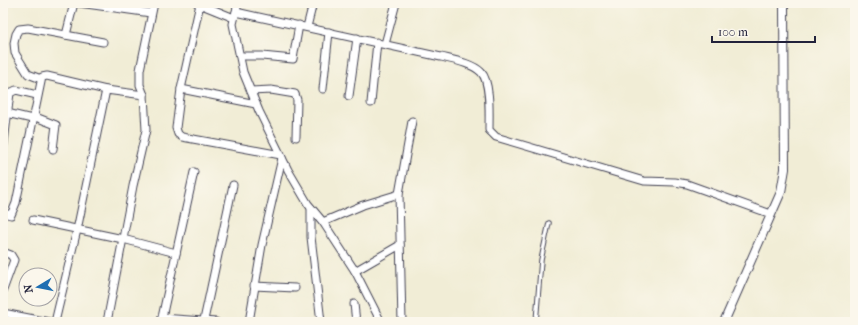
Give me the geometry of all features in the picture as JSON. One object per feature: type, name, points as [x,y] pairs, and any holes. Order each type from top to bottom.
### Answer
[{"type":"street","points":[[66,35],[74,3]]},
{"type":"street","points":[[82,3],[119,6],[151,13]]},
{"type":"street","points":[[107,322],[146,130],[144,95],[140,85],[140,70],[154,3]]},
{"type":"street","points":[[238,3],[233,24],[243,72],[256,104],[282,157],[311,208],[323,222],[355,271],[381,322]]},
{"type":"street","points":[[307,27],[313,3]]},
{"type":"street","points":[[385,44],[396,3]]},
{"type":"street","points":[[725,322],[781,192],[785,169],[784,3]]},
{"type":"street","points":[[282,157],[179,136],[176,128],[181,89],[198,4],[235,15],[299,25],[441,57],[480,71],[486,82],[488,92],[489,130],[496,136],[638,180],[687,184],[771,214]]},
{"type":"street","points":[[240,56],[262,56],[293,59],[299,25]]},
{"type":"street","points":[[104,42],[21,28],[17,31],[14,44],[15,53],[28,74],[41,79],[47,76],[106,90],[144,95]]},
{"type":"street","points":[[323,89],[329,32]]},
{"type":"street","points":[[349,96],[357,38]]},
{"type":"street","points":[[371,104],[377,42]]},
{"type":"street","points":[[3,213],[11,215],[16,203],[41,79]]},
{"type":"street","points":[[181,89],[256,104]]},
{"type":"street","points":[[3,151],[11,91],[16,90],[37,95]]},
{"type":"street","points":[[54,322],[77,230],[106,90]]},
{"type":"street","points":[[251,91],[271,90],[295,94],[297,100],[296,136]]},
{"type":"street","points":[[7,113],[33,117],[56,125],[53,149]]},
{"type":"street","points":[[402,322],[399,194],[412,121]]},
{"type":"street","points":[[249,322],[254,286],[282,157]]},
{"type":"street","points":[[194,172],[161,320],[204,320],[216,322]]},
{"type":"street","points":[[204,320],[233,185]]},
{"type":"street","points":[[323,222],[363,205],[399,194]]},
{"type":"street","points":[[311,208],[311,237],[320,322]]},
{"type":"street","points":[[33,220],[123,238],[176,253]]},
{"type":"street","points":[[355,271],[400,245]]},
{"type":"street","points":[[3,252],[13,256],[14,262],[3,290]]},
{"type":"street","points":[[254,286],[295,288]]},
{"type":"street","points":[[354,304],[356,322]]},
{"type":"street","points":[[3,313],[49,322]]},
{"type":"lane","points":[[536,322],[541,260],[549,223]]}]
